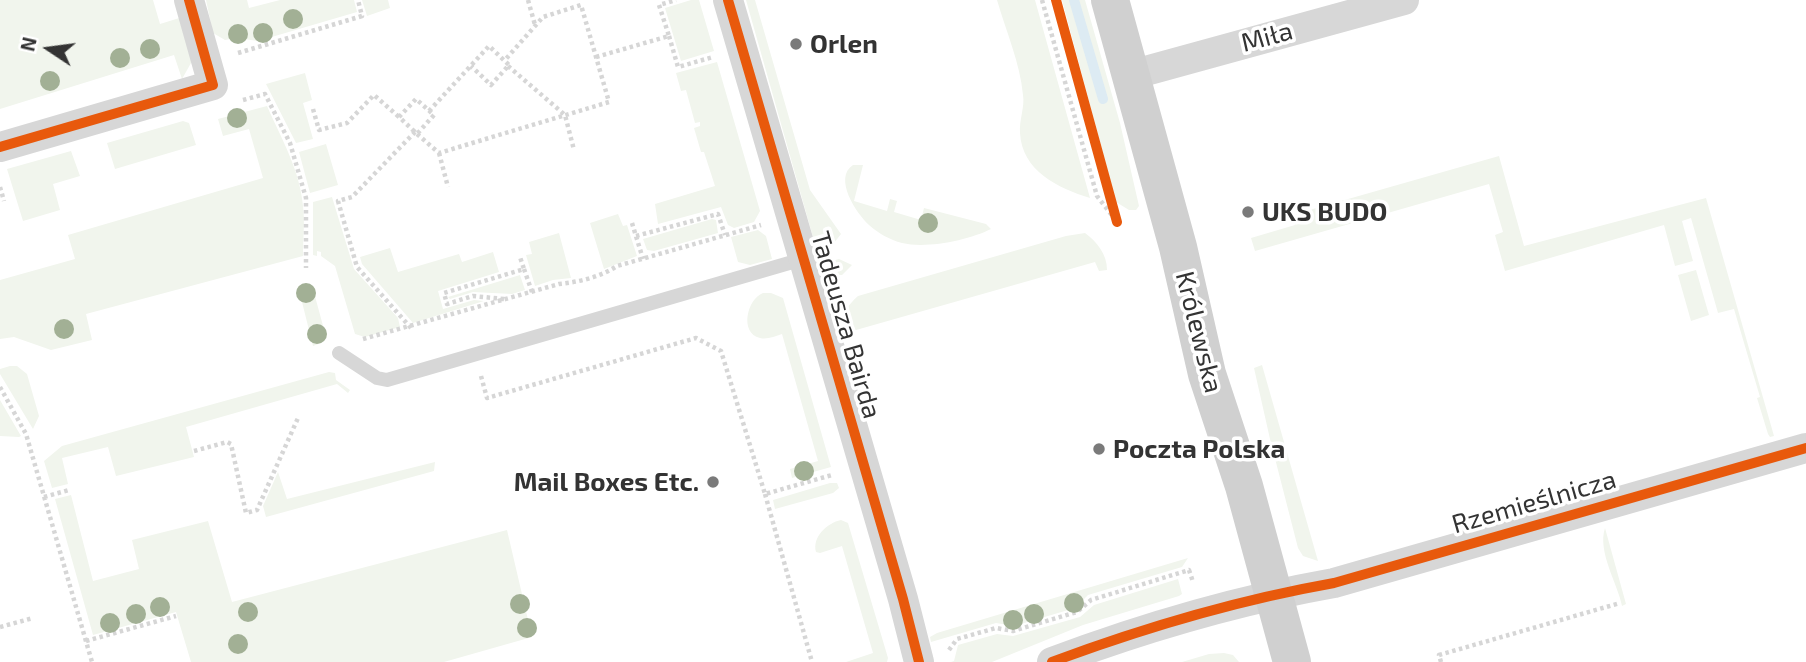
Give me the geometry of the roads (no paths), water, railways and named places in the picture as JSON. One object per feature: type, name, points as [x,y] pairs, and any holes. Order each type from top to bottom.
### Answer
[{"type":"main road","name":"Królewska","points":[[1110,0],[1178,247],[1207,374],[1244,485],[1292,662]]},
{"type":"street","points":[[0,147],[213,85],[189,0]]},
{"type":"street","name":"Tadeusza Bairda","points":[[728,0],[903,599],[931,657]]},
{"type":"street","name":"Miła","points":[[1131,75],[1404,0]]},
{"type":"street","name":"Rzemieślnicza","points":[[1052,662],[1098,645],[1273,594],[1334,583],[1806,448]]},
{"type":"lane","points":[[339,353],[377,378],[387,380],[803,259]]},
{"type":"waterway","points":[[1074,0],[1103,99]]},
{"type":"place","name":"Orlen","points":[[796,44]]},
{"type":"place","name":"UKS BUDO","points":[[1248,212]]},
{"type":"place","name":"Poczta Polska","points":[[1099,449]]},
{"type":"place","name":"Mail Boxes Etc.","points":[[713,482]]}]
